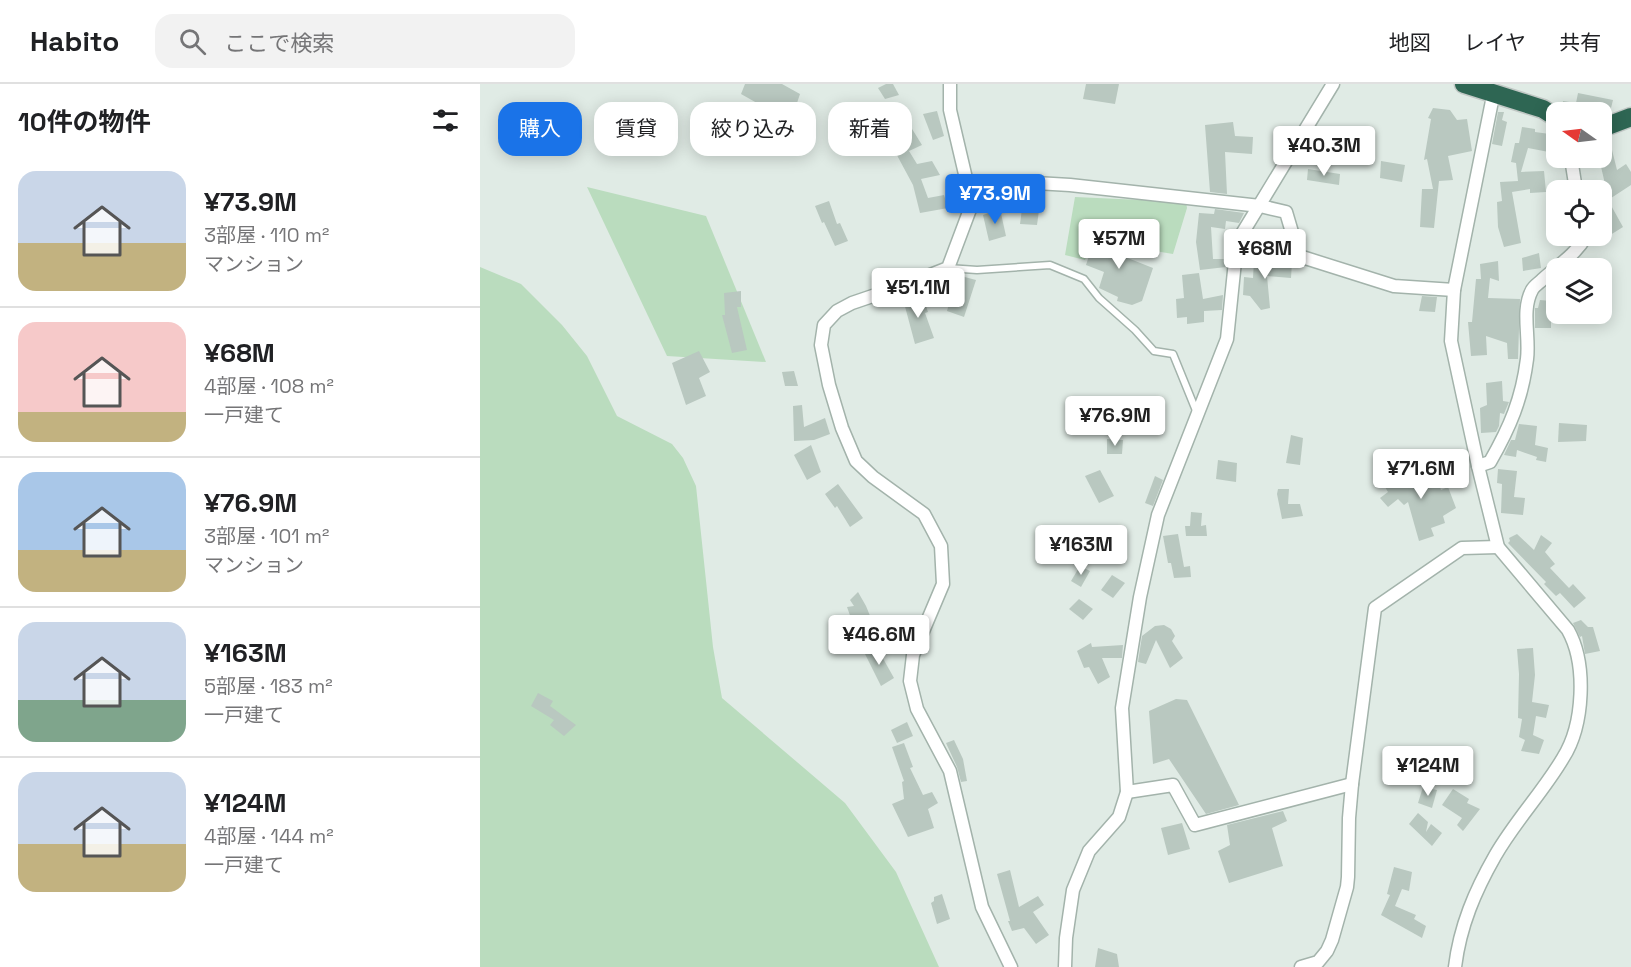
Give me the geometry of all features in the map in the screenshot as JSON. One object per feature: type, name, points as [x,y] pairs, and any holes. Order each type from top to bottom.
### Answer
[{"type":"highway","points":[[1464,84],[1546,112]]},
{"type":"highway","points":[[1612,124],[1631,117]]},
{"type":"street","points":[[950,84],[950,110],[972,204],[948,268],[852,303],[837,311],[824,325],[821,345],[829,385],[842,428],[856,461],[873,477],[924,514],[941,546],[943,584],[913,655],[910,681],[918,709],[950,771],[982,907],[1011,967]]},
{"type":"street","points":[[1065,967],[1066,938],[1073,890],[1089,851],[1119,817],[1127,792],[1122,708],[1140,597],[1158,515],[1227,339],[1237,242],[1333,84]]},
{"type":"street","points":[[1455,967],[1457,949],[1474,894],[1514,825],[1570,747],[1582,683],[1574,641],[1568,630],[1498,547],[1451,341],[1454,290],[1492,101],[1496,95]]},
{"type":"street","points":[[972,204],[1019,182],[1070,185],[1260,206],[1286,212],[1299,256],[1394,286],[1454,290]]},
{"type":"street","points":[[1478,466],[1490,462],[1515,414],[1521,395],[1528,356],[1527,316],[1532,289],[1580,246]]},
{"type":"street","points":[[1306,966],[1318,962],[1327,951],[1347,887],[1352,784],[1375,608],[1462,548],[1498,547]]},
{"type":"street","points":[[1127,792],[1173,785],[1195,825],[1352,784]]},
{"type":"lane","points":[[948,268],[977,270],[1050,265],[1084,279],[1099,298],[1135,330],[1154,351],[1173,354],[1198,414]]},
{"type":"green space","points":[[587,187],[706,216],[766,362],[667,356]]},
{"type":"green space","points":[[1075,197],[1186,202],[1187,208],[1173,254],[1155,251],[1154,246],[1096,230],[1085,260],[1065,255]]},
{"type":"green space","points":[[480,267],[521,284],[562,325],[587,356],[617,416],[672,444],[683,458],[696,486],[713,647],[722,698],[845,803],[896,872],[939,967],[480,967]]},
{"type":"building","points":[[745,84],[782,84],[800,94],[797,102],[755,102],[741,94]]},
{"type":"building","points":[[886,84],[893,84],[899,95],[885,99],[878,88]]},
{"type":"building","points":[[1086,84],[1119,84],[1115,104],[1083,99]]},
{"type":"building","points":[[1578,93],[1613,100],[1612,104],[1612,102],[1576,102]]},
{"type":"building","points":[[1433,108],[1450,110],[1457,120],[1467,119],[1472,151],[1448,156],[1453,180],[1439,181],[1434,228],[1420,227],[1422,189],[1433,189],[1427,159],[1424,160],[1431,119],[1428,118]]},
{"type":"building","points":[[937,111],[944,136],[933,140],[923,114]]},
{"type":"building","points":[[1498,112],[1504,112],[1502,120],[1507,122],[1502,146],[1492,144]]},
{"type":"building","points":[[1233,122],[1235,136],[1253,137],[1252,154],[1225,152],[1227,194],[1210,192],[1205,125]]},
{"type":"building","points":[[1522,127],[1546,134],[1546,151],[1528,148],[1521,172],[1544,171],[1546,192],[1530,193],[1530,189],[1512,192],[1521,243],[1504,247],[1498,227],[1497,202],[1502,201],[1500,182],[1518,181],[1516,163],[1511,162],[1515,143],[1519,143]]},
{"type":"building","points":[[912,129],[922,145],[912,150]]},
{"type":"building","points":[[1612,150],[1617,170],[1626,164],[1631,172],[1631,185],[1612,197],[1612,180],[1604,180],[1601,168],[1612,168]]},
{"type":"building","points":[[897,156],[912,156],[917,164],[932,161],[940,175],[921,179],[928,198],[944,195],[948,208],[920,213],[913,185]]},
{"type":"building","points":[[1381,161],[1405,165],[1402,182],[1380,178]]},
{"type":"building","points":[[1308,169],[1340,174],[1339,185],[1307,180]]},
{"type":"building","points":[[1024,194],[1041,196],[1037,225],[1020,224]]},
{"type":"building","points":[[829,201],[837,224],[840,223],[848,241],[835,246],[815,206]]},
{"type":"building","points":[[1612,207],[1623,227],[1612,234]]},
{"type":"building","points":[[1000,209],[1006,236],[989,241],[983,215]]},
{"type":"building","points":[[1215,209],[1244,213],[1239,223],[1226,221],[1225,229],[1211,227],[1213,259],[1227,259],[1226,267],[1200,270],[1196,242],[1199,213],[1214,214]]},
{"type":"building","points":[[1097,232],[1124,240],[1120,255],[1153,268],[1142,301],[1132,305],[1117,301],[1118,297],[1099,288],[1104,272],[1086,265]]},
{"type":"building","points":[[1539,253],[1541,268],[1523,271],[1522,258]]},
{"type":"building","points":[[1254,260],[1292,262],[1291,278],[1267,276],[1270,308],[1261,310],[1250,296],[1243,295],[1244,277],[1253,278]]},
{"type":"building","points":[[1498,261],[1499,281],[1490,278],[1488,298],[1520,299],[1518,359],[1508,359],[1507,343],[1486,336],[1487,355],[1471,356],[1468,322],[1472,322],[1476,279],[1481,279],[1480,264]]},
{"type":"building","points":[[1199,273],[1203,299],[1223,295],[1222,310],[1204,311],[1204,322],[1187,324],[1187,317],[1177,318],[1176,299],[1184,298],[1182,275]]},
{"type":"building","points":[[957,275],[976,280],[964,317],[947,311]]},
{"type":"building","points":[[741,291],[741,307],[737,307],[747,350],[732,353],[722,315],[725,315],[724,293]]},
{"type":"building","points":[[922,294],[928,312],[925,313],[934,338],[915,344],[903,299]]},
{"type":"building","points":[[1422,296],[1437,297],[1435,312],[1419,311]]},
{"type":"building","points":[[1540,300],[1546,301],[1546,324],[1551,324],[1551,328],[1535,328],[1535,308],[1538,308]]},
{"type":"building","points":[[699,351],[710,372],[699,378],[706,396],[686,405],[672,363]]},
{"type":"building","points":[[794,371],[798,386],[785,386],[782,372]]},
{"type":"building","points":[[1502,381],[1503,401],[1509,402],[1504,414],[1500,413],[1496,432],[1481,433],[1480,408],[1487,405],[1486,383]]},
{"type":"building","points":[[802,405],[804,427],[825,418],[830,434],[814,440],[794,441],[793,406]]},
{"type":"building","points":[[1559,423],[1587,425],[1586,441],[1558,442]]},
{"type":"building","points":[[1519,424],[1537,426],[1535,445],[1548,448],[1546,462],[1536,460],[1537,457],[1517,450],[1516,457],[1504,455],[1511,440],[1515,440]]},
{"type":"building","points":[[1291,435],[1303,438],[1300,465],[1286,463]]},
{"type":"building","points":[[1107,439],[1123,440],[1122,454],[1107,454]]},
{"type":"building","points":[[811,445],[821,472],[807,480],[794,455]]},
{"type":"building","points":[[1218,460],[1237,463],[1236,482],[1216,479]]},
{"type":"building","points":[[1401,461],[1414,477],[1434,469],[1441,490],[1448,487],[1456,508],[1443,516],[1445,523],[1431,528],[1434,536],[1419,541],[1408,502],[1404,505],[1398,499],[1388,507],[1380,498],[1388,492],[1385,487],[1405,477],[1396,465]]},
{"type":"building","points":[[1498,469],[1517,471],[1514,497],[1525,498],[1523,515],[1501,513],[1502,484],[1497,483]]},
{"type":"building","points":[[1100,470],[1114,496],[1099,503],[1085,476]]},
{"type":"building","points":[[1155,476],[1163,480],[1153,506],[1145,503]]},
{"type":"building","points":[[838,484],[863,518],[850,527],[837,506],[835,508],[825,494]]},
{"type":"building","points":[[1278,489],[1289,489],[1288,504],[1300,504],[1303,516],[1282,519]]},
{"type":"building","points":[[1191,512],[1202,513],[1201,526],[1206,525],[1207,536],[1186,536],[1185,526],[1190,526]]},
{"type":"building","points":[[1178,534],[1184,567],[1190,566],[1191,577],[1174,578],[1171,563],[1168,563],[1163,536]]},
{"type":"building","points":[[1517,534],[1534,550],[1541,535],[1552,543],[1545,552],[1555,564],[1550,568],[1569,588],[1573,584],[1586,598],[1574,608],[1560,593],[1556,596],[1544,584],[1546,582],[1508,543],[1509,538]]},
{"type":"building","points":[[1080,566],[1090,571],[1081,587],[1071,581]]},
{"type":"building","points":[[1112,575],[1125,583],[1113,598],[1101,590]]},
{"type":"building","points":[[858,592],[875,628],[857,635],[847,607],[854,606],[850,600]]},
{"type":"building","points":[[1079,599],[1093,609],[1083,620],[1069,609]]},
{"type":"building","points":[[1581,620],[1588,627],[1593,627],[1600,651],[1585,654],[1582,636],[1580,637],[1573,623]]},
{"type":"building","points":[[1164,625],[1171,629],[1175,636],[1172,641],[1183,658],[1170,668],[1156,640],[1146,664],[1138,662],[1142,636],[1155,626]]},
{"type":"building","points":[[1091,643],[1092,647],[1123,645],[1122,658],[1102,658],[1110,677],[1098,684],[1089,667],[1084,668],[1077,651]]},
{"type":"building","points":[[876,646],[894,678],[881,686],[864,652]]},
{"type":"building","points":[[1533,648],[1535,675],[1532,702],[1549,705],[1546,718],[1536,716],[1533,735],[1544,740],[1539,754],[1521,751],[1525,740],[1519,737],[1522,719],[1518,718],[1517,649]]},
{"type":"building","points":[[538,693],[553,701],[550,706],[576,725],[564,736],[550,725],[554,720],[531,706]]},
{"type":"building","points":[[1176,699],[1187,700],[1239,805],[1206,814],[1169,759],[1153,764],[1149,711]]},
{"type":"building","points":[[907,722],[913,736],[897,743],[891,730]]},
{"type":"building","points":[[954,740],[963,759],[967,781],[961,782],[946,743]]},
{"type":"building","points":[[904,743],[913,767],[910,768],[923,795],[932,792],[938,803],[928,809],[934,828],[908,837],[892,804],[904,799],[902,782],[904,781],[892,747]]},
{"type":"building","points":[[1423,787],[1437,790],[1432,808],[1418,803]]},
{"type":"building","points":[[1453,789],[1469,799],[1467,803],[1480,809],[1463,831],[1457,825],[1462,818],[1442,805]]},
{"type":"building","points":[[1283,811],[1287,821],[1272,828],[1283,866],[1229,883],[1218,851],[1230,845],[1227,825]]},
{"type":"building","points":[[1418,813],[1428,822],[1426,832],[1431,824],[1442,833],[1432,846],[1409,824]]},
{"type":"building","points":[[1182,823],[1190,849],[1168,855],[1161,828]]},
{"type":"building","points":[[1394,867],[1412,872],[1409,891],[1402,889],[1395,906],[1416,915],[1414,919],[1426,926],[1422,938],[1381,915],[1390,895],[1387,894]]},
{"type":"building","points":[[1010,870],[1019,907],[1038,896],[1044,905],[1033,912],[1049,935],[1036,944],[1024,928],[1012,931],[1008,921],[1010,921],[997,874]]},
{"type":"building","points":[[942,894],[950,919],[937,924],[931,903],[934,897]]},
{"type":"building","points":[[1098,948],[1117,954],[1119,967],[1095,967]]}]
